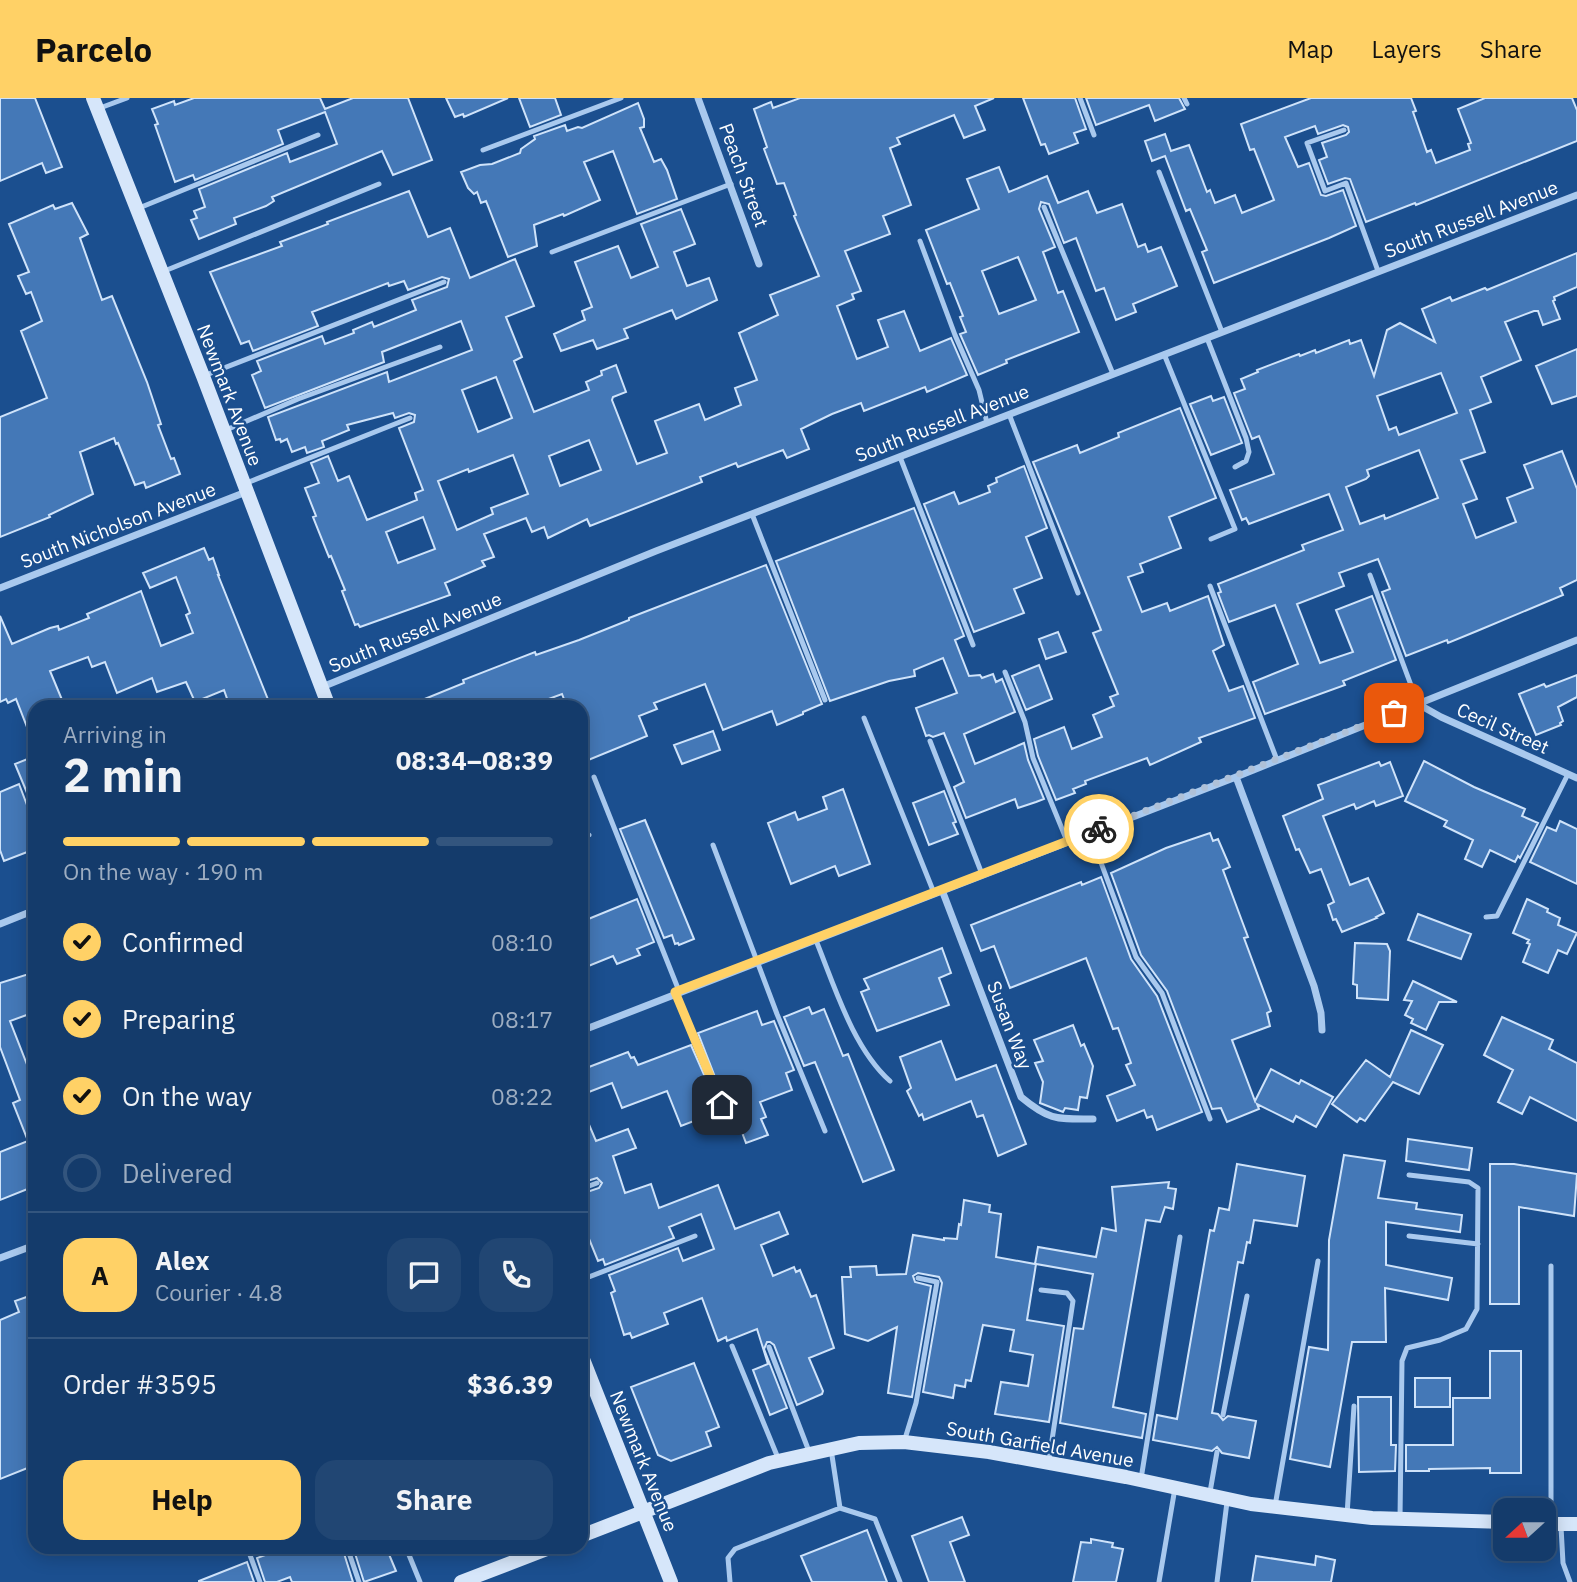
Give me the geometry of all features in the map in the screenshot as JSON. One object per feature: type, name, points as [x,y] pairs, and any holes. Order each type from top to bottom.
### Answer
[{"type":"main road","name":"Newmark Avenue","points":[[95,104],[203,376],[327,700]]},
{"type":"main road","name":"Newmark Avenue","points":[[588,1372],[671,1582]]},
{"type":"main road","name":"South Garfield Avenue","points":[[588,1533],[779,1461],[859,1443],[904,1442],[989,1452],[1275,1507],[1347,1515],[1493,1522]]},
{"type":"main road","points":[[1556,1524],[1577,1524]]},
{"type":"main road","points":[[461,1582],[534,1554]]},
{"type":"street","name":"Peach Street","points":[[698,98],[759,264]]},
{"type":"street","name":"South Russell Avenue","points":[[322,687],[752,514],[1577,195]]},
{"type":"street","name":"South Nicholson Avenue","points":[[0,588],[245,489]]},
{"type":"street","points":[[588,1028],[758,960],[1236,777],[1577,639]]},
{"type":"street","name":"Cecil Street","points":[[1418,704],[1577,778]]},
{"type":"street","points":[[1236,777],[1314,986],[1322,1030]]},
{"type":"street","name":"Susan Way","points":[[938,891],[1021,1097],[1038,1112],[1057,1119],[1093,1119]]},
{"type":"street","points":[[0,924],[28,914]]},
{"type":"street","points":[[0,1258],[28,1247]]},
{"type":"lane","points":[[95,104],[127,98]]},
{"type":"lane","points":[[483,150],[621,98]]},
{"type":"lane","points":[[1080,98],[1094,135]]},
{"type":"lane","points":[[1343,130],[1307,143],[1325,191],[1346,183],[1378,271]]},
{"type":"lane","points":[[136,209],[318,135]]},
{"type":"lane","points":[[1159,172],[1222,332]]},
{"type":"lane","points":[[162,272],[379,184]]},
{"type":"lane","points":[[552,253],[731,184]]},
{"type":"lane","points":[[1044,208],[1113,374]]},
{"type":"lane","points":[[920,241],[979,390],[987,423]]},
{"type":"lane","points":[[203,376],[444,282]]},
{"type":"lane","points":[[1207,338],[1246,438],[1249,452],[1246,461],[1236,467]]},
{"type":"lane","points":[[223,432],[298,399],[440,347]]},
{"type":"lane","points":[[1164,354],[1235,529],[1211,538]]},
{"type":"lane","points":[[1009,415],[1078,593]]},
{"type":"lane","points":[[245,489],[410,418]]},
{"type":"lane","points":[[900,457],[973,645]]},
{"type":"lane","points":[[752,514],[825,700]]},
{"type":"lane","points":[[1370,575],[1418,704]]},
{"type":"lane","points":[[1210,586],[1277,760]]},
{"type":"lane","points":[[1005,672],[1025,722],[1033,758],[1067,842]]},
{"type":"lane","points":[[864,718],[938,891]]},
{"type":"lane","points":[[930,741],[982,874]]},
{"type":"lane","points":[[1486,918],[1497,916],[1568,774]]},
{"type":"lane","points":[[594,777],[722,1105]]},
{"type":"lane","points":[[1090,833],[1136,957],[1162,993],[1210,1119]]},
{"type":"lane","points":[[713,845],[777,1014],[825,1130]]},
{"type":"lane","points":[[815,938],[864,1050],[890,1081]]},
{"type":"lane","points":[[1400,1518],[1402,1361],[1407,1348],[1440,1340],[1466,1329],[1477,1309],[1478,1188],[1469,1182],[1409,1174]]},
{"type":"lane","points":[[588,1186],[597,1183]]},
{"type":"lane","points":[[588,1277],[695,1236]]},
{"type":"lane","points":[[1409,1236],[1478,1244]]},
{"type":"lane","points":[[1141,1481],[1180,1237]]},
{"type":"lane","points":[[1275,1507],[1318,1261]]},
{"type":"lane","points":[[1551,1266],[1552,1498]]},
{"type":"lane","points":[[904,1442],[916,1403],[937,1282],[918,1278]]},
{"type":"lane","points":[[1041,1290],[1067,1293],[1073,1301],[1048,1463]]},
{"type":"lane","points":[[1223,1415],[1247,1296]]},
{"type":"lane","points":[[732,1346],[779,1461]]},
{"type":"lane","points":[[769,1347],[810,1454]]},
{"type":"lane","points":[[1347,1515],[1354,1406]]},
{"type":"lane","points":[[831,1449],[840,1508]]},
{"type":"lane","points":[[1210,1496],[1217,1452]]},
{"type":"lane","points":[[1159,1582],[1175,1488]]},
{"type":"lane","points":[[1217,1582],[1227,1499]]},
{"type":"lane","points":[[730,1582],[728,1558],[735,1549],[840,1508],[875,1518],[900,1582]]},
{"type":"lane","points":[[1556,1538],[1570,1582]]},
{"type":"lane","points":[[250,1554],[260,1582]]},
{"type":"lane","points":[[349,1554],[359,1582]]},
{"type":"lane","points":[[409,1554],[420,1582]]},
{"type":"building","points":[[0,98],[35,98],[62,167],[46,173],[42,163],[0,181]]},
{"type":"building","points":[[194,98],[320,98],[325,109],[353,98],[408,98],[432,160],[393,175],[382,151],[272,197],[274,201],[266,206],[234,218],[236,224],[199,239],[191,220],[197,218],[194,211],[205,207],[199,189],[287,153],[290,162],[337,144],[325,112],[278,130],[283,144],[195,180],[193,175],[175,182],[152,109],[174,101],[175,105]]},
{"type":"building","points":[[446,98],[508,98],[464,117],[463,114],[455,117]]},
{"type":"building","points":[[519,98],[555,98],[561,115],[530,127]]},
{"type":"building","points":[[800,98],[994,98],[975,106],[985,130],[964,138],[954,115],[897,138],[900,144],[890,148],[911,205],[883,216],[890,234],[845,251],[861,291],[852,294],[854,299],[837,306],[857,359],[888,347],[878,320],[904,311],[920,351],[951,338],[967,375],[927,392],[925,387],[864,411],[861,403],[832,414],[801,429],[809,449],[787,458],[783,450],[738,467],[736,463],[700,477],[702,482],[590,526],[587,519],[548,538],[544,527],[532,532],[526,518],[484,534],[494,557],[482,561],[485,566],[445,583],[450,595],[360,627],[355,625],[342,591],[345,590],[313,517],[316,516],[305,488],[319,483],[311,463],[328,456],[338,481],[349,476],[367,520],[417,500],[415,493],[423,490],[399,428],[414,422],[415,415],[409,413],[395,418],[393,413],[347,425],[349,430],[322,441],[324,447],[307,453],[305,447],[292,452],[287,439],[281,442],[280,439],[276,440],[268,417],[387,372],[389,382],[472,350],[461,321],[382,352],[384,362],[265,408],[252,375],[261,371],[257,361],[322,336],[325,344],[354,333],[353,330],[372,322],[374,327],[416,310],[412,300],[447,287],[449,279],[442,277],[408,290],[404,281],[389,286],[388,283],[312,312],[318,326],[253,351],[249,341],[241,344],[210,272],[282,246],[280,242],[409,191],[428,237],[450,228],[470,278],[515,259],[534,306],[506,317],[522,357],[514,361],[534,412],[589,390],[586,382],[602,375],[601,371],[616,365],[626,392],[613,397],[612,400],[637,464],[667,453],[655,421],[699,404],[705,420],[741,405],[735,388],[757,380],[739,333],[778,315],[770,295],[819,276],[794,216],[796,215],[784,183],[777,184],[764,149],[767,147],[754,109],[771,102],[773,108]],"holes":[[[496,377],[512,418],[478,432],[462,390]],[[589,440],[601,470],[560,486],[549,456]],[[513,455],[528,494],[491,508],[493,514],[457,530],[438,481],[468,469],[469,472]],[[423,517],[435,549],[398,563],[386,532]]]},
{"type":"building","points":[[1023,98],[1075,98],[1086,129],[1074,133],[1078,143],[1049,154],[1045,144],[1041,145]]},
{"type":"building","points":[[1086,98],[1179,98],[1185,109],[1155,121],[1149,105],[1096,125]]},
{"type":"building","points":[[1311,98],[1411,98],[1427,152],[1431,150],[1436,163],[1470,150],[1468,144],[1471,143],[1458,109],[1485,98],[1572,98],[1577,110],[1577,141],[1366,222],[1350,179],[1328,184],[1319,160],[1327,157],[1322,143],[1346,135],[1349,132],[1348,127],[1343,125],[1318,134],[1315,126],[1285,137],[1298,167],[1309,163],[1321,195],[1343,190],[1356,226],[1214,283],[1202,252],[1207,250],[1190,209],[1186,211],[1165,156],[1152,161],[1145,141],[1165,134],[1171,151],[1189,145],[1207,192],[1210,190],[1215,203],[1235,195],[1242,213],[1274,200],[1254,149],[1250,150],[1241,124]]},
{"type":"building","points":[[638,103],[644,119],[644,127],[640,128],[654,162],[661,159],[667,170],[677,199],[637,214],[613,151],[584,162],[600,200],[564,216],[563,214],[534,225],[537,246],[508,257],[486,201],[481,203],[477,192],[474,194],[468,188],[461,172],[520,153],[521,149],[535,139],[534,136],[565,125],[567,131],[582,128]]},
{"type":"building","points":[[999,167],[1009,192],[1047,176],[1058,203],[1088,191],[1097,213],[1122,204],[1138,247],[1145,244],[1148,252],[1161,247],[1177,286],[1133,304],[1136,312],[1116,320],[1104,288],[1096,291],[1076,238],[1064,243],[1049,204],[1041,202],[1039,209],[1055,247],[1043,252],[1058,293],[1063,291],[1079,332],[1006,360],[1007,363],[978,375],[960,334],[966,332],[960,317],[963,316],[926,230],[979,209],[967,179]],"holes":[[[1018,257],[1036,300],[999,314],[982,271]]]},
{"type":"building","points":[[72,203],[88,234],[80,238],[102,300],[112,296],[147,382],[161,424],[158,425],[180,474],[146,488],[144,482],[135,485],[114,438],[80,452],[93,494],[49,515],[50,517],[0,537],[0,417],[47,398],[21,331],[42,321],[31,292],[26,294],[18,276],[29,272],[9,224],[53,205],[55,209]]},
{"type":"building","points":[[681,209],[695,244],[674,252],[687,286],[709,278],[717,300],[676,319],[672,310],[624,329],[628,338],[597,349],[593,340],[561,351],[554,334],[585,320],[582,311],[592,307],[575,262],[618,246],[631,278],[658,267],[641,224]]},
{"type":"building","points":[[1577,253],[1577,287],[1554,297],[1560,319],[1543,325],[1538,311],[1534,311],[1505,322],[1521,360],[1481,377],[1491,402],[1470,410],[1485,452],[1461,460],[1477,499],[1463,504],[1476,538],[1516,522],[1507,498],[1533,488],[1524,465],[1562,451],[1577,489],[1577,580],[1560,588],[1563,595],[1448,643],[1447,640],[1406,656],[1382,592],[1390,589],[1378,559],[1339,573],[1344,586],[1297,604],[1320,663],[1353,652],[1336,610],[1372,596],[1396,660],[1343,681],[1345,685],[1265,714],[1253,682],[1298,664],[1275,605],[1229,622],[1218,593],[1221,592],[1218,584],[1304,550],[1302,545],[1343,530],[1329,494],[1249,524],[1246,518],[1242,520],[1230,490],[1274,474],[1259,436],[1252,439],[1234,393],[1245,389],[1241,379],[1299,354],[1300,356],[1315,350],[1316,353],[1349,340],[1350,344],[1361,340],[1374,376],[1387,330],[1400,323],[1435,342],[1422,309],[1450,297],[1452,301],[1485,288],[1487,290]],"holes":[[[1441,373],[1457,413],[1399,435],[1396,427],[1389,430],[1377,396]],[[1419,450],[1438,498],[1385,519],[1384,515],[1360,524],[1346,487],[1366,479],[1369,476],[1367,470]]]},
{"type":"building","points":[[1577,349],[1577,396],[1552,404],[1536,366]]},
{"type":"building","points":[[1211,396],[1213,401],[1224,397],[1242,443],[1211,455],[1190,404]]},
{"type":"building","points":[[1180,408],[1216,498],[1169,517],[1181,548],[1140,564],[1143,572],[1128,577],[1142,612],[1167,603],[1170,611],[1208,596],[1224,645],[1213,651],[1229,691],[1243,686],[1255,718],[1199,738],[1201,742],[1150,765],[1147,758],[1085,781],[1086,784],[1073,789],[1075,793],[1056,800],[1034,739],[1064,727],[1072,749],[1102,737],[1093,715],[1114,706],[1110,697],[1118,694],[1093,633],[1101,630],[1033,462],[1077,445],[1080,453],[1119,437],[1118,433]]},
{"type":"building","points":[[1024,466],[1047,528],[1026,537],[1042,578],[1014,589],[1024,613],[974,632],[924,504],[954,492],[959,504],[990,492],[988,486],[997,482],[996,478]]},
{"type":"building","points":[[914,508],[964,636],[955,640],[969,676],[980,675],[982,678],[993,674],[996,682],[1002,679],[1015,712],[964,734],[975,764],[1024,743],[1044,799],[1018,808],[1015,799],[966,818],[954,787],[964,782],[944,733],[933,737],[926,736],[916,708],[957,693],[943,658],[914,670],[915,676],[889,681],[830,701],[776,561]]},
{"type":"building","points":[[204,548],[209,560],[213,558],[268,700],[228,700],[224,690],[194,700],[186,682],[157,692],[152,678],[117,693],[105,662],[92,667],[88,657],[50,671],[62,700],[28,700],[28,730],[16,699],[8,703],[6,699],[0,702],[0,616],[12,644],[50,628],[58,626],[59,630],[89,618],[87,614],[141,591],[161,646],[193,633],[186,615],[190,613],[176,577],[150,588],[143,573]]},
{"type":"building","points":[[766,565],[822,704],[777,725],[772,711],[723,730],[705,684],[654,703],[657,709],[639,716],[647,736],[588,760],[588,700],[564,700],[562,694],[546,700],[422,700],[464,683],[463,680],[535,652],[536,655],[579,640]]},
{"type":"building","points":[[1058,632],[1066,652],[1046,659],[1039,639]]},
{"type":"building","points":[[1039,665],[1052,699],[1026,710],[1012,676]]},
{"type":"building","points":[[1577,675],[1577,697],[1558,707],[1563,721],[1561,725],[1536,735],[1519,694]]},
{"type":"building","points":[[713,731],[720,750],[682,764],[674,745]]},
{"type":"building","points":[[28,759],[28,795],[15,764]]},
{"type":"building","points":[[1424,761],[1525,809],[1522,816],[1538,823],[1520,858],[1518,856],[1515,862],[1490,850],[1482,867],[1465,859],[1473,840],[1444,826],[1447,821],[1405,801]]},
{"type":"building","points":[[1379,762],[1381,766],[1390,762],[1403,796],[1376,806],[1374,801],[1356,809],[1354,804],[1323,816],[1350,885],[1368,878],[1384,913],[1342,932],[1336,919],[1333,920],[1328,905],[1334,902],[1321,869],[1310,873],[1299,849],[1296,850],[1283,816],[1323,799],[1318,785]]},
{"type":"building","points":[[19,784],[28,808],[28,852],[4,861],[0,850],[0,792]]},
{"type":"building","points":[[843,789],[870,864],[839,876],[835,866],[791,884],[768,823],[795,812],[798,820],[827,809],[823,797]]},
{"type":"building","points":[[944,791],[958,834],[929,845],[913,803]]},
{"type":"building","points":[[645,820],[694,939],[679,945],[675,944],[672,935],[664,938],[620,829]]},
{"type":"building","points":[[1560,821],[1577,829],[1577,884],[1530,862],[1547,827],[1556,831]]},
{"type":"building","points":[[1210,833],[1213,841],[1218,839],[1230,867],[1223,870],[1271,1011],[1267,1013],[1270,1026],[1232,1040],[1255,1101],[1271,1069],[1299,1084],[1301,1080],[1333,1097],[1316,1127],[1296,1116],[1293,1122],[1257,1104],[1259,1109],[1227,1122],[1221,1108],[1212,1109],[1167,991],[1141,955],[1111,873],[1166,848]]},
{"type":"building","points":[[1101,877],[1131,959],[1157,996],[1202,1112],[1157,1130],[1152,1116],[1147,1118],[1144,1110],[1117,1121],[1107,1096],[1135,1085],[1126,1065],[1131,1063],[1118,1028],[1113,1029],[1086,958],[1010,988],[994,946],[981,951],[971,925],[1081,882],[1082,885]]},
{"type":"building","points":[[637,899],[654,942],[637,949],[640,955],[617,964],[613,956],[588,966],[588,919]]},
{"type":"building","points":[[1527,899],[1560,918],[1558,925],[1577,933],[1567,954],[1558,950],[1548,973],[1523,962],[1529,940],[1513,933]]},
{"type":"building","points":[[1418,914],[1471,934],[1461,959],[1408,940]]},
{"type":"building","points":[[1355,943],[1387,944],[1390,951],[1388,1000],[1357,998],[1357,985],[1353,984]]},
{"type":"building","points":[[942,948],[951,973],[939,978],[949,1005],[877,1031],[861,992],[869,989],[864,979]]},
{"type":"building","points":[[28,974],[28,1015],[10,1021],[28,1067],[28,1141],[13,1103],[20,1100],[0,1047],[0,983]]},
{"type":"building","points":[[1413,981],[1457,1002],[1439,1002],[1426,1030],[1411,1023],[1413,1019],[1405,1015],[1412,1001],[1404,1000]]},
{"type":"building","points":[[809,1007],[812,1014],[824,1009],[843,1056],[848,1054],[894,1170],[863,1182],[815,1062],[804,1066],[784,1017]]},
{"type":"building","points":[[757,1011],[762,1025],[774,1021],[794,1070],[786,1073],[792,1090],[760,1102],[766,1117],[761,1119],[768,1135],[746,1143],[732,1106],[727,1108],[698,1033]]},
{"type":"building","points":[[1502,1017],[1553,1040],[1549,1049],[1577,1063],[1577,1121],[1530,1097],[1522,1114],[1498,1102],[1513,1070],[1484,1055]]},
{"type":"building","points":[[1073,1025],[1093,1066],[1087,1098],[1080,1097],[1078,1110],[1065,1108],[1063,1112],[1040,1103],[1043,1082],[1035,1063],[1043,1061],[1034,1040]]},
{"type":"building","points":[[1411,1030],[1443,1045],[1419,1094],[1393,1082],[1365,1121],[1360,1118],[1357,1122],[1332,1104],[1366,1060],[1390,1077]]},
{"type":"building","points":[[941,1041],[956,1080],[996,1065],[1026,1144],[998,1156],[983,1115],[977,1117],[971,1101],[924,1120],[922,1114],[919,1116],[907,1091],[911,1088],[900,1057]]},
{"type":"building","points":[[691,1045],[720,1111],[681,1126],[667,1091],[622,1108],[612,1083],[588,1092],[588,1067],[628,1052],[638,1065]]},
{"type":"building","points":[[588,1122],[596,1141],[628,1129],[636,1148],[613,1156],[625,1193],[651,1184],[659,1208],[718,1185],[735,1229],[779,1212],[788,1234],[761,1245],[773,1276],[794,1267],[796,1272],[800,1270],[811,1297],[816,1295],[834,1348],[809,1358],[822,1394],[797,1405],[774,1345],[767,1342],[764,1349],[787,1408],[770,1415],[753,1370],[768,1364],[757,1329],[727,1341],[726,1337],[718,1341],[702,1298],[664,1313],[668,1324],[632,1338],[630,1333],[624,1335],[611,1293],[615,1291],[609,1275],[678,1248],[683,1261],[714,1249],[701,1214],[669,1227],[674,1238],[605,1265],[603,1259],[598,1261],[588,1236],[588,1192],[599,1188],[602,1183],[597,1178],[588,1181]]},
{"type":"building","points":[[1408,1139],[1472,1148],[1469,1170],[1406,1161]]},
{"type":"building","points":[[28,1141],[28,1189],[0,1200],[0,1152]]},
{"type":"building","points":[[1344,1155],[1385,1161],[1378,1198],[1417,1203],[1416,1209],[1462,1215],[1460,1232],[1386,1222],[1386,1265],[1452,1278],[1448,1300],[1385,1288],[1386,1342],[1352,1342],[1330,1467],[1290,1459],[1309,1347],[1328,1350],[1329,1240]]},
{"type":"building","points":[[1237,1164],[1305,1176],[1297,1226],[1254,1220],[1243,1263],[1238,1262],[1212,1413],[1218,1414],[1223,1420],[1228,1416],[1256,1421],[1249,1458],[1222,1453],[1217,1447],[1212,1451],[1153,1440],[1157,1415],[1177,1419],[1210,1230],[1214,1231],[1219,1208],[1229,1210]]},
{"type":"building","points":[[1490,1164],[1514,1164],[1577,1174],[1574,1216],[1519,1207],[1519,1304],[1490,1304]]},
{"type":"building","points":[[1169,1182],[1168,1188],[1176,1189],[1173,1209],[1165,1207],[1160,1222],[1146,1220],[1113,1407],[1146,1414],[1142,1438],[1060,1423],[1074,1328],[1083,1329],[1093,1274],[1036,1264],[1027,1320],[1064,1326],[1049,1422],[995,1414],[1001,1382],[1028,1386],[1033,1355],[1010,1351],[1014,1330],[983,1325],[971,1381],[966,1380],[965,1387],[955,1385],[953,1398],[923,1392],[942,1283],[939,1277],[918,1273],[913,1276],[915,1282],[931,1286],[912,1397],[888,1393],[897,1327],[868,1341],[845,1334],[842,1277],[851,1277],[850,1267],[876,1266],[877,1275],[906,1274],[913,1235],[944,1240],[957,1239],[964,1200],[990,1205],[989,1212],[1001,1214],[996,1257],[1035,1264],[1038,1247],[1096,1257],[1102,1228],[1116,1231],[1112,1187]]},
{"type":"building","points":[[28,1296],[28,1468],[0,1479],[0,1320],[19,1312],[15,1301]]},
{"type":"building","points":[[1490,1351],[1521,1351],[1521,1473],[1490,1473],[1490,1468],[1406,1471],[1406,1445],[1453,1445],[1453,1398],[1490,1398]]},
{"type":"building","points":[[694,1363],[719,1427],[706,1432],[711,1446],[671,1461],[658,1455],[631,1387]]},
{"type":"building","points":[[1415,1378],[1450,1378],[1450,1407],[1415,1407]]},
{"type":"building","points":[[1358,1397],[1391,1397],[1391,1445],[1396,1445],[1395,1471],[1359,1472]]},
{"type":"building","points":[[962,1517],[969,1535],[950,1542],[965,1582],[929,1582],[912,1536]]},
{"type":"building","points":[[867,1530],[887,1582],[812,1582],[801,1556]]},
{"type":"building","points":[[1091,1539],[1113,1543],[1112,1547],[1123,1549],[1116,1582],[1073,1582],[1081,1542],[1091,1543]]},
{"type":"building","points":[[268,1554],[344,1554],[353,1582],[292,1582],[290,1577],[277,1582],[265,1582],[257,1558]]},
{"type":"building","points":[[355,1554],[389,1554],[396,1571],[364,1582]]},
{"type":"building","points":[[1256,1556],[1315,1565],[1316,1556],[1335,1560],[1331,1582],[1252,1582]]},
{"type":"building","points":[[247,1562],[254,1582],[199,1582],[199,1581]]},
{"type":"way so far","points":[[1099,829],[1394,713]]},
{"type":"route","points":[[722,1105],[675,992],[1099,829]]}]
